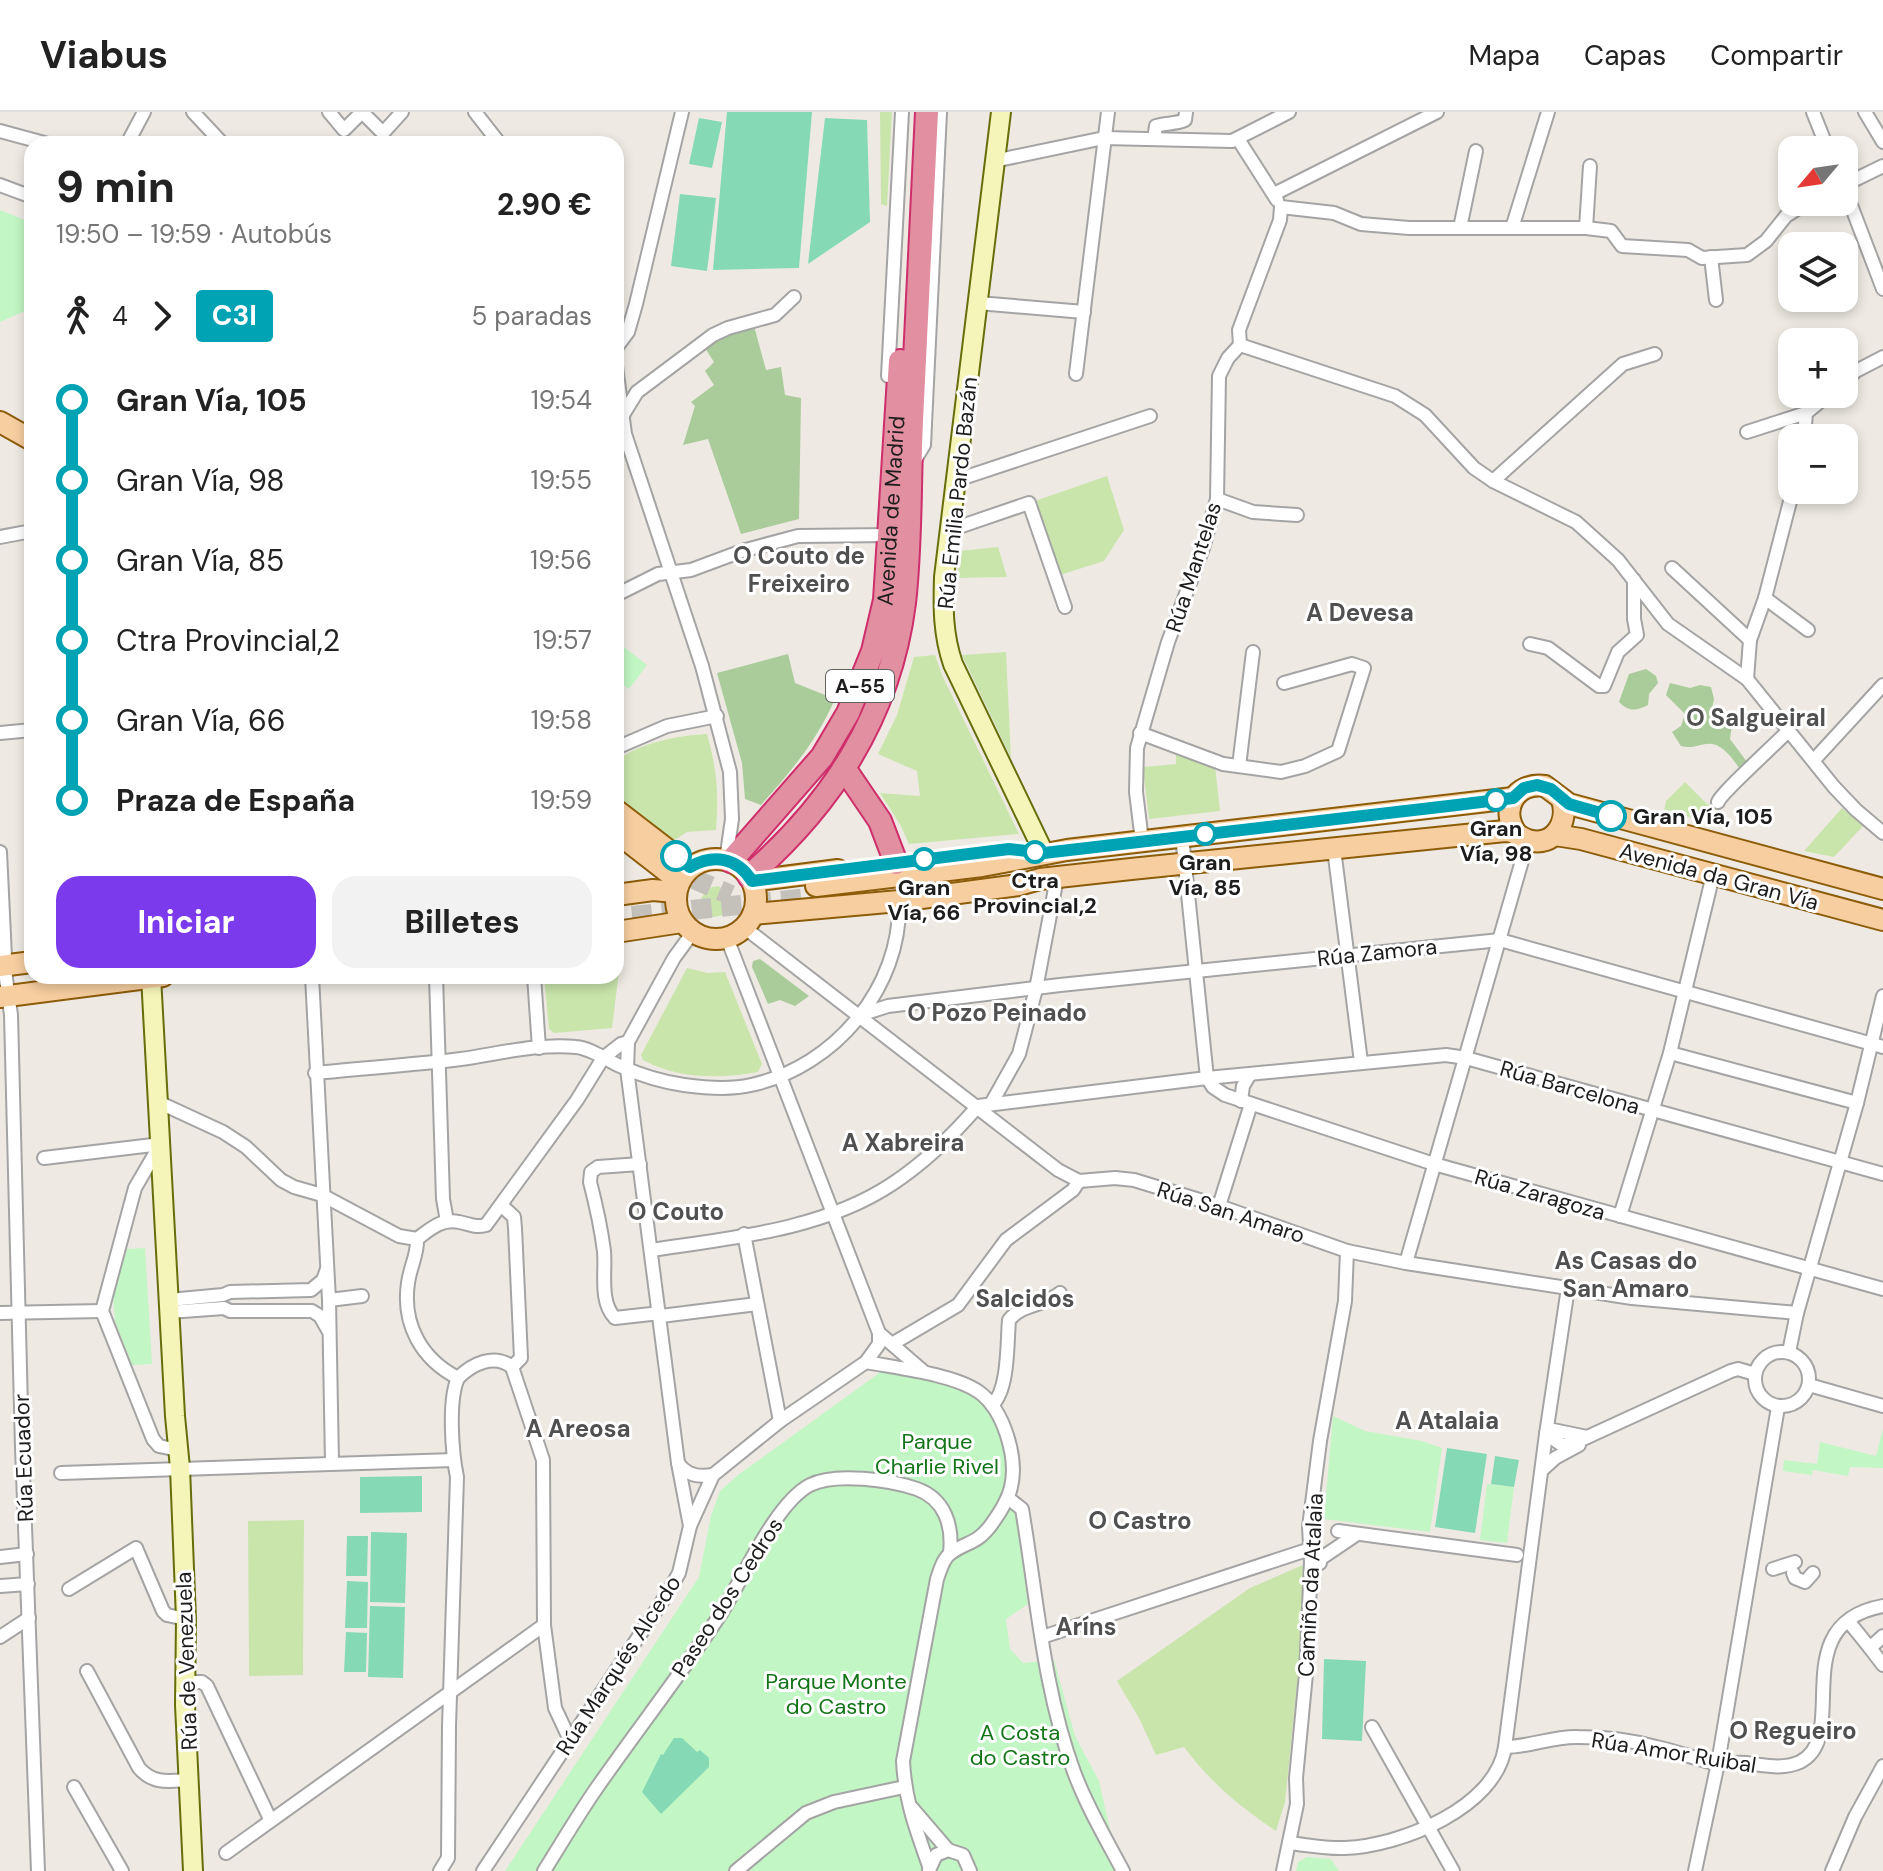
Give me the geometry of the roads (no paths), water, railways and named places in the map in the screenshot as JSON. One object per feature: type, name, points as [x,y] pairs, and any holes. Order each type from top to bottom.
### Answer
[{"type":"highway","name":"Avenida de Madrid","points":[[740,869],[786,843],[809,818],[869,725],[894,656],[904,603],[901,470],[914,112]]},
{"type":"highway","name":"Avenida de Madrid","points":[[740,869],[837,735],[864,677],[880,626],[901,470],[927,112]]},
{"type":"highway","points":[[844,768],[880,821],[896,863]]},
{"type":"main road","name":"Rúa Emilia Pardo Bazán","points":[[1001,112],[943,611],[947,647],[953,664],[1044,853]]},
{"type":"main road","points":[[0,422],[24,436]]},
{"type":"main road","name":"Avenida da Gran Vía","points":[[1049,879],[1017,876],[817,891],[1012,862],[1044,853],[1513,798],[1524,788],[1537,785],[1551,789],[1562,800],[1590,811],[1883,889]]},
{"type":"main road","points":[[1513,798],[1509,816],[1522,836]]},
{"type":"main road","points":[[1555,835],[1564,819],[1562,800]]},
{"type":"main road","points":[[624,818],[682,880]]},
{"type":"main road","name":"Avenida da Gran Vía","points":[[742,927],[1049,879],[1505,831],[1543,841],[1555,835],[1581,839],[1883,920]]},
{"type":"main road","points":[[624,838],[682,880]]},
{"type":"main road","name":"Avenida da Gran Vía","points":[[740,869],[896,863],[1009,849],[1044,853]]},
{"type":"main road","points":[[624,908],[653,890],[682,880],[701,861],[740,869],[756,897],[742,927],[703,938],[687,927],[677,912],[682,880]]},
{"type":"main road","points":[[624,931],[687,927]]},
{"type":"main road","points":[[3,966],[24,963]]},
{"type":"main road","points":[[4,996],[92,984]]},
{"type":"main road","name":"Rúa de Venezuela","points":[[151,984],[179,1459],[193,1871]]},
{"type":"street","points":[[131,136],[144,112]]},
{"type":"street","points":[[193,112],[216,136]]},
{"type":"street","points":[[329,112],[344,130],[362,112],[383,133],[402,112]]},
{"type":"street","points":[[475,112],[494,136]]},
{"type":"street","points":[[624,337],[638,299],[682,112]]},
{"type":"street","points":[[901,470],[886,443],[902,112]]},
{"type":"street","name":"Avenida de Madrid","points":[[901,470],[924,445],[940,112]]},
{"type":"street","points":[[1076,374],[1108,112]]},
{"type":"street","points":[[1154,139],[1156,126],[1181,122],[1185,120],[1186,112]]},
{"type":"street","points":[[994,161],[1104,138],[1226,142],[1238,139],[1289,112]]},
{"type":"street","points":[[1274,194],[1437,112]]},
{"type":"street","points":[[1512,228],[1548,112]]},
{"type":"street","points":[[1813,112],[1822,136]]},
{"type":"street","points":[[1865,112],[1883,142]]},
{"type":"street","points":[[0,131],[24,138]]},
{"type":"street","points":[[1238,139],[1281,207],[1334,213],[1361,224],[1409,228],[1586,228],[1611,231],[1622,246],[1688,250],[1702,258],[1755,252],[1786,216]]},
{"type":"street","points":[[1460,228],[1476,151]]},
{"type":"street","points":[[1586,228],[1590,166]]},
{"type":"street","points":[[1858,179],[1883,166]]},
{"type":"street","points":[[0,185],[24,194]]},
{"type":"street","name":"Rúa Mantelas","points":[[1142,841],[1135,766],[1140,733],[1217,499],[1219,376],[1233,350],[1240,345],[1239,330],[1280,220],[1281,207]]},
{"type":"street","points":[[1855,216],[1883,289]]},
{"type":"street","points":[[1711,257],[1716,300]]},
{"type":"street","points":[[624,411],[637,392],[713,335],[775,315],[794,297]]},
{"type":"street","points":[[978,303],[1084,312]]},
{"type":"street","points":[[1240,345],[1395,396],[1425,415],[1474,468],[1493,481],[1576,522],[1608,550],[1668,624],[1747,679],[1851,805],[1883,833]]},
{"type":"street","points":[[1493,481],[1623,364],[1655,354]]},
{"type":"street","points":[[1858,370],[1883,357]]},
{"type":"street","points":[[1747,432],[1806,413],[1812,408]]},
{"type":"street","points":[[1805,424],[1806,413]]},
{"type":"street","points":[[957,480],[1150,416]]},
{"type":"street","points":[[624,432],[672,571],[717,716],[730,772],[732,819],[740,869]]},
{"type":"street","points":[[1217,499],[1253,512],[1297,515]]},
{"type":"street","points":[[950,530],[1029,503],[1065,607]]},
{"type":"street","points":[[1747,679],[1750,640],[1765,598],[1789,504]]},
{"type":"street","points":[[0,537],[24,532]]},
{"type":"street","points":[[624,591],[658,574],[691,570],[742,551],[798,536],[890,535]]},
{"type":"street","points":[[1672,568],[1750,640]]},
{"type":"street","points":[[1530,644],[1548,648],[1599,686],[1604,686],[1618,652],[1637,635],[1634,580]]},
{"type":"street","points":[[1765,598],[1808,630]]},
{"type":"street","points":[[1239,766],[1253,652]]},
{"type":"street","points":[[1140,733],[1223,764],[1281,772],[1305,766],[1338,751],[1364,668],[1352,664],[1284,683]]},
{"type":"street","points":[[1814,760],[1883,685]]},
{"type":"street","points":[[624,745],[667,726],[717,716]]},
{"type":"street","points":[[1718,802],[1720,795],[1738,782],[1789,730]]},
{"type":"street","points":[[0,733],[24,731]]},
{"type":"street","points":[[1182,836],[1207,1078]]},
{"type":"street","points":[[1406,1263],[1500,940],[1522,836]]},
{"type":"street","points":[[1334,849],[1361,1062]]},
{"type":"street","name":"Rúa Ecuador","points":[[0,852],[38,1871]]},
{"type":"street","points":[[1620,1216],[1670,1053],[1713,875]]},
{"type":"street","points":[[651,1250],[787,1227],[833,1212],[891,1185],[938,1149],[985,1105],[1019,1054],[1036,989],[1049,879]]},
{"type":"street","points":[[315,1073],[539,1048],[578,1047],[627,1069],[672,1083],[706,1088],[750,1086],[780,1076],[826,1050],[860,1015],[887,971],[897,929],[899,901]]},
{"type":"street","points":[[687,927],[674,958],[628,1042],[627,1069],[678,1463],[690,1526]]},
{"type":"street","points":[[742,927],[985,1105],[1058,1170],[1079,1181],[1073,1190],[1006,1240],[958,1305],[892,1344]]},
{"type":"street","points":[[742,927],[780,1076],[879,1333],[879,1344],[866,1362],[925,1373],[978,1392],[992,1405],[1009,1445],[1013,1470],[1008,1498],[982,1536],[950,1553],[937,1579],[903,1761],[904,1787],[912,1822],[929,1869]]},
{"type":"street","name":"Rúa Zamora","points":[[860,1015],[888,1006],[1500,940],[1877,1045]]},
{"type":"street","points":[[312,984],[329,1300],[332,1463]]},
{"type":"street","points":[[436,984],[443,1199],[447,1221]]},
{"type":"street","points":[[535,984],[539,1048]]},
{"type":"street","points":[[1789,1352],[1809,1270],[1877,1045],[1883,996]]},
{"type":"street","points":[[158,1102],[223,1132],[246,1147],[281,1180],[294,1187],[322,1195],[399,1236],[417,1239],[447,1221],[481,1227],[501,1205],[577,1100],[603,1058],[628,1042]]},
{"type":"street","points":[[1670,1053],[1857,1103]]},
{"type":"street","name":"Rúa Barcelona","points":[[985,1105],[1207,1078],[1446,1055],[1883,1174]]},
{"type":"street","points":[[1219,1206],[1246,1103],[1243,1086],[1250,1074]]},
{"type":"street","name":"Rúa Zaragoza","points":[[1207,1078],[1213,1087],[1225,1095],[1246,1103],[1434,1164],[1883,1289]]},
{"type":"street","points":[[44,1158],[161,1144]]},
{"type":"street","points":[[161,1144],[135,1188],[102,1311],[153,1439],[179,1459]]},
{"type":"street","points":[[640,1164],[598,1167],[591,1172],[590,1182],[604,1253],[605,1295],[611,1315],[615,1318],[757,1304]]},
{"type":"street","name":"Rúa San Amaro","points":[[1079,1181],[1134,1180],[1347,1251],[1406,1263],[1632,1298],[1797,1313]]},
{"type":"street","points":[[501,1205],[514,1217],[515,1228],[521,1358],[512,1367]]},
{"type":"street","points":[[744,1234],[780,1421]]},
{"type":"street","points":[[417,1239],[408,1283],[410,1323],[424,1352],[458,1378]]},
{"type":"street","name":"Camiño da Atalaia","points":[[1283,1871],[1297,1804],[1296,1778],[1306,1674],[1309,1527],[1320,1441],[1345,1301],[1347,1251]]},
{"type":"street","points":[[169,1306],[230,1292],[311,1290],[323,1280],[327,1266]]},
{"type":"street","points":[[1289,1843],[1323,1848],[1364,1846],[1406,1836],[1448,1816],[1482,1789],[1499,1768],[1505,1747],[1568,1288]]},
{"type":"street","points":[[992,1405],[999,1399],[1004,1379],[1009,1320],[1015,1312],[1052,1300],[1060,1293]]},
{"type":"street","points":[[329,1300],[362,1296]]},
{"type":"street","points":[[169,1306],[224,1308],[230,1311],[304,1309],[320,1316],[330,1333]]},
{"type":"street","points":[[0,1313],[102,1311]]},
{"type":"street","points":[[879,1333],[925,1373]]},
{"type":"street","points":[[1789,1352],[1808,1369],[1809,1385],[1801,1400],[1778,1407],[1759,1395],[1755,1374],[1764,1358],[1771,1353],[1789,1352]]},
{"type":"street","points":[[440,1871],[448,1858],[457,1484],[454,1390],[458,1378],[475,1365],[491,1360],[512,1367],[543,1460],[544,1625],[555,1708],[570,1740]]},
{"type":"street","name":"Rúa Marqués Alcedo","points":[[483,1871],[667,1594],[679,1573],[690,1526],[713,1475],[780,1421],[866,1362]]},
{"type":"street","points":[[1543,1469],[1587,1437],[1731,1371],[1738,1369],[1755,1374]]},
{"type":"street","points":[[1809,1385],[1883,1406]]},
{"type":"street","points":[[1695,1871],[1718,1763],[1778,1407]]},
{"type":"street","points":[[1546,1434],[1553,1430],[1587,1437]]},
{"type":"street","points":[[61,1473],[179,1459],[332,1463],[454,1460]]},
{"type":"street","points":[[678,1463],[695,1476],[713,1475]]},
{"type":"street","name":"Paseo dos Cedros","points":[[544,1871],[594,1791],[720,1615],[793,1497],[809,1485],[829,1479],[898,1482],[925,1492],[938,1502],[948,1519],[952,1540],[950,1553]]},
{"type":"street","points":[[1008,1498],[1022,1509],[1057,1717],[1074,1772],[1093,1816],[1123,1871]]},
{"type":"street","points":[[1338,1531],[1517,1555]]},
{"type":"street","points":[[1320,1563],[1320,1559],[1357,1534]]},
{"type":"street","points":[[69,1589],[136,1548],[163,1611],[167,1615],[186,1619]]},
{"type":"street","points":[[1042,1637],[1310,1549]]},
{"type":"street","points":[[0,1557],[27,1554]]},
{"type":"street","points":[[1773,1569],[1794,1570],[1799,1581],[1805,1582],[1813,1573]]},
{"type":"street","points":[[0,1586],[28,1584]]},
{"type":"street","points":[[1883,1606],[1869,1609],[1849,1622],[1883,1665]]},
{"type":"street","points":[[0,1637],[29,1618]]},
{"type":"street","name":"Rúa Amor Ruibal","points":[[1505,1747],[1577,1737],[1644,1744],[1718,1763],[1743,1762],[1779,1767],[1796,1764],[1816,1749],[1831,1640],[1849,1622]]},
{"type":"street","points":[[226,1853],[544,1625]]},
{"type":"street","points":[[1870,1648],[1883,1636]]},
{"type":"street","points":[[87,1671],[139,1768],[147,1777],[162,1782],[190,1780]]},
{"type":"street","points":[[185,1682],[202,1682],[207,1686],[270,1819]]},
{"type":"street","points":[[1372,1727],[1453,1871]]},
{"type":"street","points":[[1832,1871],[1855,1817],[1883,1766]]},
{"type":"street","points":[[74,1787],[122,1871]]},
{"type":"street","points":[[736,1871],[806,1813],[834,1802],[904,1787]]},
{"type":"street","points":[[908,1802],[918,1818],[948,1850],[963,1855],[970,1871]]},
{"type":"street","points":[[929,1869],[936,1855],[948,1850]]},
{"type":"tunnel","points":[[668,861],[689,877],[731,895]]},
{"type":"tunnel","points":[[632,916],[819,897]]},
{"type":"place","name":"Gran Vía, 98","points":[[1496,800]]},
{"type":"place","name":"Gran Vía, 105","points":[[1611,816]]},
{"type":"place","name":"Gran Vía, 85","points":[[1205,834]]},
{"type":"place","name":"Ctra Provincial,2","points":[[1035,852]]},
{"type":"place","name":"Gran Vía, 66","points":[[924,859]]},
{"type":"district","name":"O Couto de Freixeiro","points":[[799,570]]},
{"type":"district","name":"A Devesa","points":[[1360,613]]},
{"type":"district","name":"O Salgueiral","points":[[1756,718]]},
{"type":"district","name":"O Pozo Peinado","points":[[997,1013]]},
{"type":"district","name":"A Xabreira","points":[[903,1143]]},
{"type":"district","name":"O Couto","points":[[676,1212]]},
{"type":"district","name":"As Casas do San Amaro","points":[[1626,1275]]},
{"type":"district","name":"Salcidos","points":[[1025,1299]]},
{"type":"district","name":"A Atalaia","points":[[1447,1421]]},
{"type":"district","name":"A Areosa","points":[[578,1429]]},
{"type":"district","name":"O Castro","points":[[1140,1521]]},
{"type":"district","name":"Aríns","points":[[1086,1627]]},
{"type":"district","name":"O Regueiro","points":[[1793,1731]]},
{"type":"park label","name":"Parque Charlie Rivel","points":[[937,1454]]},
{"type":"park label","name":"Parque Monte do Castro","points":[[836,1694]]},
{"type":"park label","name":"A Costa do Castro","points":[[1020,1744]]}]
